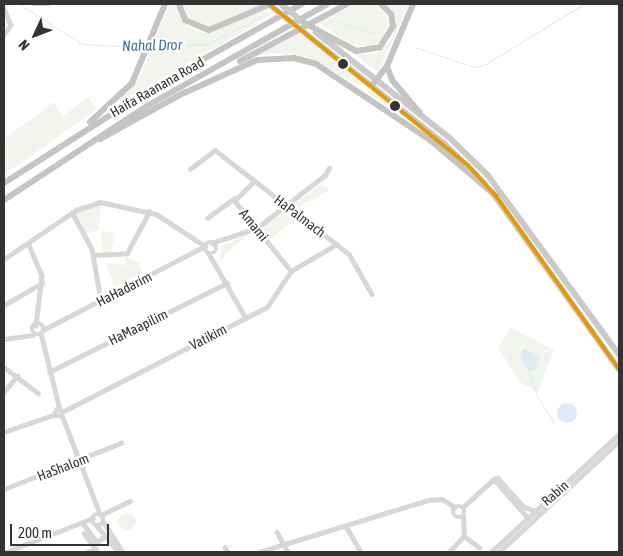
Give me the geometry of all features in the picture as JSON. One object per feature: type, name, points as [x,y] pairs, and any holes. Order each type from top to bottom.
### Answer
[{"type":"highway","points":[[4,183],[113,104],[132,83],[165,4]]},
{"type":"highway","points":[[179,4],[186,20],[209,30],[270,4]]},
{"type":"highway","name":"Haifa Raanana Road","points":[[4,183],[154,87],[302,4]]},
{"type":"highway","name":"Haifa Raanana Road","points":[[4,200],[64,159],[327,4]]},
{"type":"highway","points":[[64,159],[347,4]]},
{"type":"highway","points":[[304,22],[327,38],[356,50],[380,47],[393,26],[391,14],[381,4]]},
{"type":"highway","points":[[373,84],[387,66],[414,4]]},
{"type":"highway","points":[[184,93],[245,63],[282,57],[310,62],[430,140],[496,196]]},
{"type":"highway","points":[[387,66],[392,80],[420,113]]},
{"type":"main road","points":[[270,4],[444,142],[496,196],[619,369]]},
{"type":"main road","points":[[281,4],[304,22]]},
{"type":"main road","points":[[327,38],[420,113],[502,191],[619,354]]},
{"type":"street","points":[[33,4],[49,4]]},
{"type":"street","points":[[4,8],[11,25],[4,35]]},
{"type":"street","name":"HaPalmach","points":[[190,169],[215,150],[253,183],[288,206],[337,244],[354,260],[372,294]]},
{"type":"street","points":[[206,250],[212,243],[226,240],[257,228],[288,206],[329,168]]},
{"type":"street","name":"Amami","points":[[253,183],[235,198],[291,271]]},
{"type":"street","points":[[207,218],[235,198]]},
{"type":"street","points":[[4,258],[29,245],[72,212],[107,202],[149,212],[194,238],[206,250],[215,262],[246,318]]},
{"type":"street","points":[[72,212],[94,255],[101,300]]},
{"type":"street","points":[[94,255],[127,253],[149,212]]},
{"type":"street","points":[[194,238],[194,253]]},
{"type":"street","points":[[216,251],[226,240]]},
{"type":"street","points":[[212,243],[216,251],[215,262]]},
{"type":"street","name":"Vatikim","points":[[4,432],[59,413],[246,318],[269,305],[291,271],[337,244]]},
{"type":"street","points":[[29,245],[38,262],[42,283],[39,330],[59,413],[97,516],[104,522],[123,552]]},
{"type":"street","points":[[206,250],[216,251]]},
{"type":"street","name":"HaHadarim","points":[[4,339],[24,335],[53,324],[194,253],[206,250]]},
{"type":"street","points":[[4,305],[42,283]]},
{"type":"street","name":"HaMaapilim","points":[[49,372],[227,283]]},
{"type":"street","points":[[4,366],[38,393]]},
{"type":"street","points":[[4,392],[17,376]]},
{"type":"street","name":"Rabin","points":[[491,552],[619,434]]},
{"type":"street","name":"Rabin","points":[[499,552],[619,441]]},
{"type":"street","name":"HaShalom","points":[[4,489],[121,443]]},
{"type":"street","points":[[496,480],[524,507],[536,511]]},
{"type":"street","points":[[449,552],[464,536],[464,508],[496,480]]},
{"type":"street","points":[[496,480],[528,518]]},
{"type":"street","points":[[259,552],[433,499],[455,508],[464,508]]},
{"type":"street","points":[[6,552],[84,523],[130,501]]},
{"type":"street","points":[[455,508],[454,517],[463,517]]},
{"type":"street","points":[[95,526],[104,522],[111,511]]},
{"type":"street","points":[[95,526],[97,516]]},
{"type":"street","points":[[84,523],[95,526],[119,552]]},
{"type":"street","points":[[84,523],[97,542],[104,537]]},
{"type":"street","points":[[346,526],[359,552]]},
{"type":"street","points":[[277,532],[288,552]]},
{"type":"street","points":[[84,533],[97,550],[87,552]]},
{"type":"street","points":[[464,536],[479,548]]},
{"type":"street","points":[[20,547],[22,552]]},
{"type":"street","points":[[225,547],[228,552]]},
{"type":"shaded area","points":[[169,4],[175,4],[189,27],[205,34],[264,11],[271,15],[117,104],[141,74]]},
{"type":"shaded area","points":[[182,4],[263,5],[208,27],[188,18]]},
{"type":"shaded area","points":[[371,4],[382,10],[389,22],[382,39],[372,46],[351,44],[319,23],[353,5]]},
{"type":"shaded area","points":[[387,4],[409,4],[378,73],[355,54],[375,54],[392,40],[397,20]]},
{"type":"shaded area","points":[[299,33],[367,85],[358,85],[306,56],[274,53],[252,57]]},
{"type":"shaded area","points":[[372,90],[436,138],[367,92]]},
{"type":"shaded area","points":[[88,97],[97,109],[4,175],[4,139],[54,102],[63,116]]},
{"type":"shaded area","points":[[321,184],[330,190],[295,209],[296,203]]},
{"type":"shaded area","points":[[101,204],[99,230],[86,233],[75,212]]},
{"type":"shaded area","points":[[285,212],[297,219],[268,240],[261,229]]},
{"type":"shaded area","points":[[100,231],[115,233],[111,252],[103,252]]},
{"type":"shaded area","points":[[251,233],[230,250],[219,262],[222,246]]},
{"type":"shaded area","points":[[125,256],[139,263],[142,273],[114,287],[105,263],[125,265]]},
{"type":"shaded area","points":[[511,327],[554,350],[538,392],[520,382],[498,347]]},
{"type":"shaded area","points":[[523,348],[540,356],[538,369],[529,371],[520,358]]},
{"type":"shaded area","points":[[567,403],[574,406],[577,413],[574,420],[567,423],[560,420],[557,413],[560,406]]},
{"type":"shaded area","points":[[127,513],[133,516],[136,522],[133,528],[127,531],[121,528],[118,522],[121,516]]},
{"type":"waterway","name":"Nahal Dror","points":[[19,4],[82,44],[144,47]]},
{"type":"waterway","name":"Nahal Dror","points":[[415,47],[474,67],[484,65],[584,4]]},
{"type":"waterway","name":"Nahal Dror","points":[[151,47],[207,44],[273,11]]},
{"type":"waterway","name":"Nahal Dror","points":[[329,20],[377,34]]},
{"type":"waterway","points":[[529,371],[537,396],[555,425]]},
{"type":"transit line","points":[[269,4],[468,165],[496,196],[619,369]]}]
